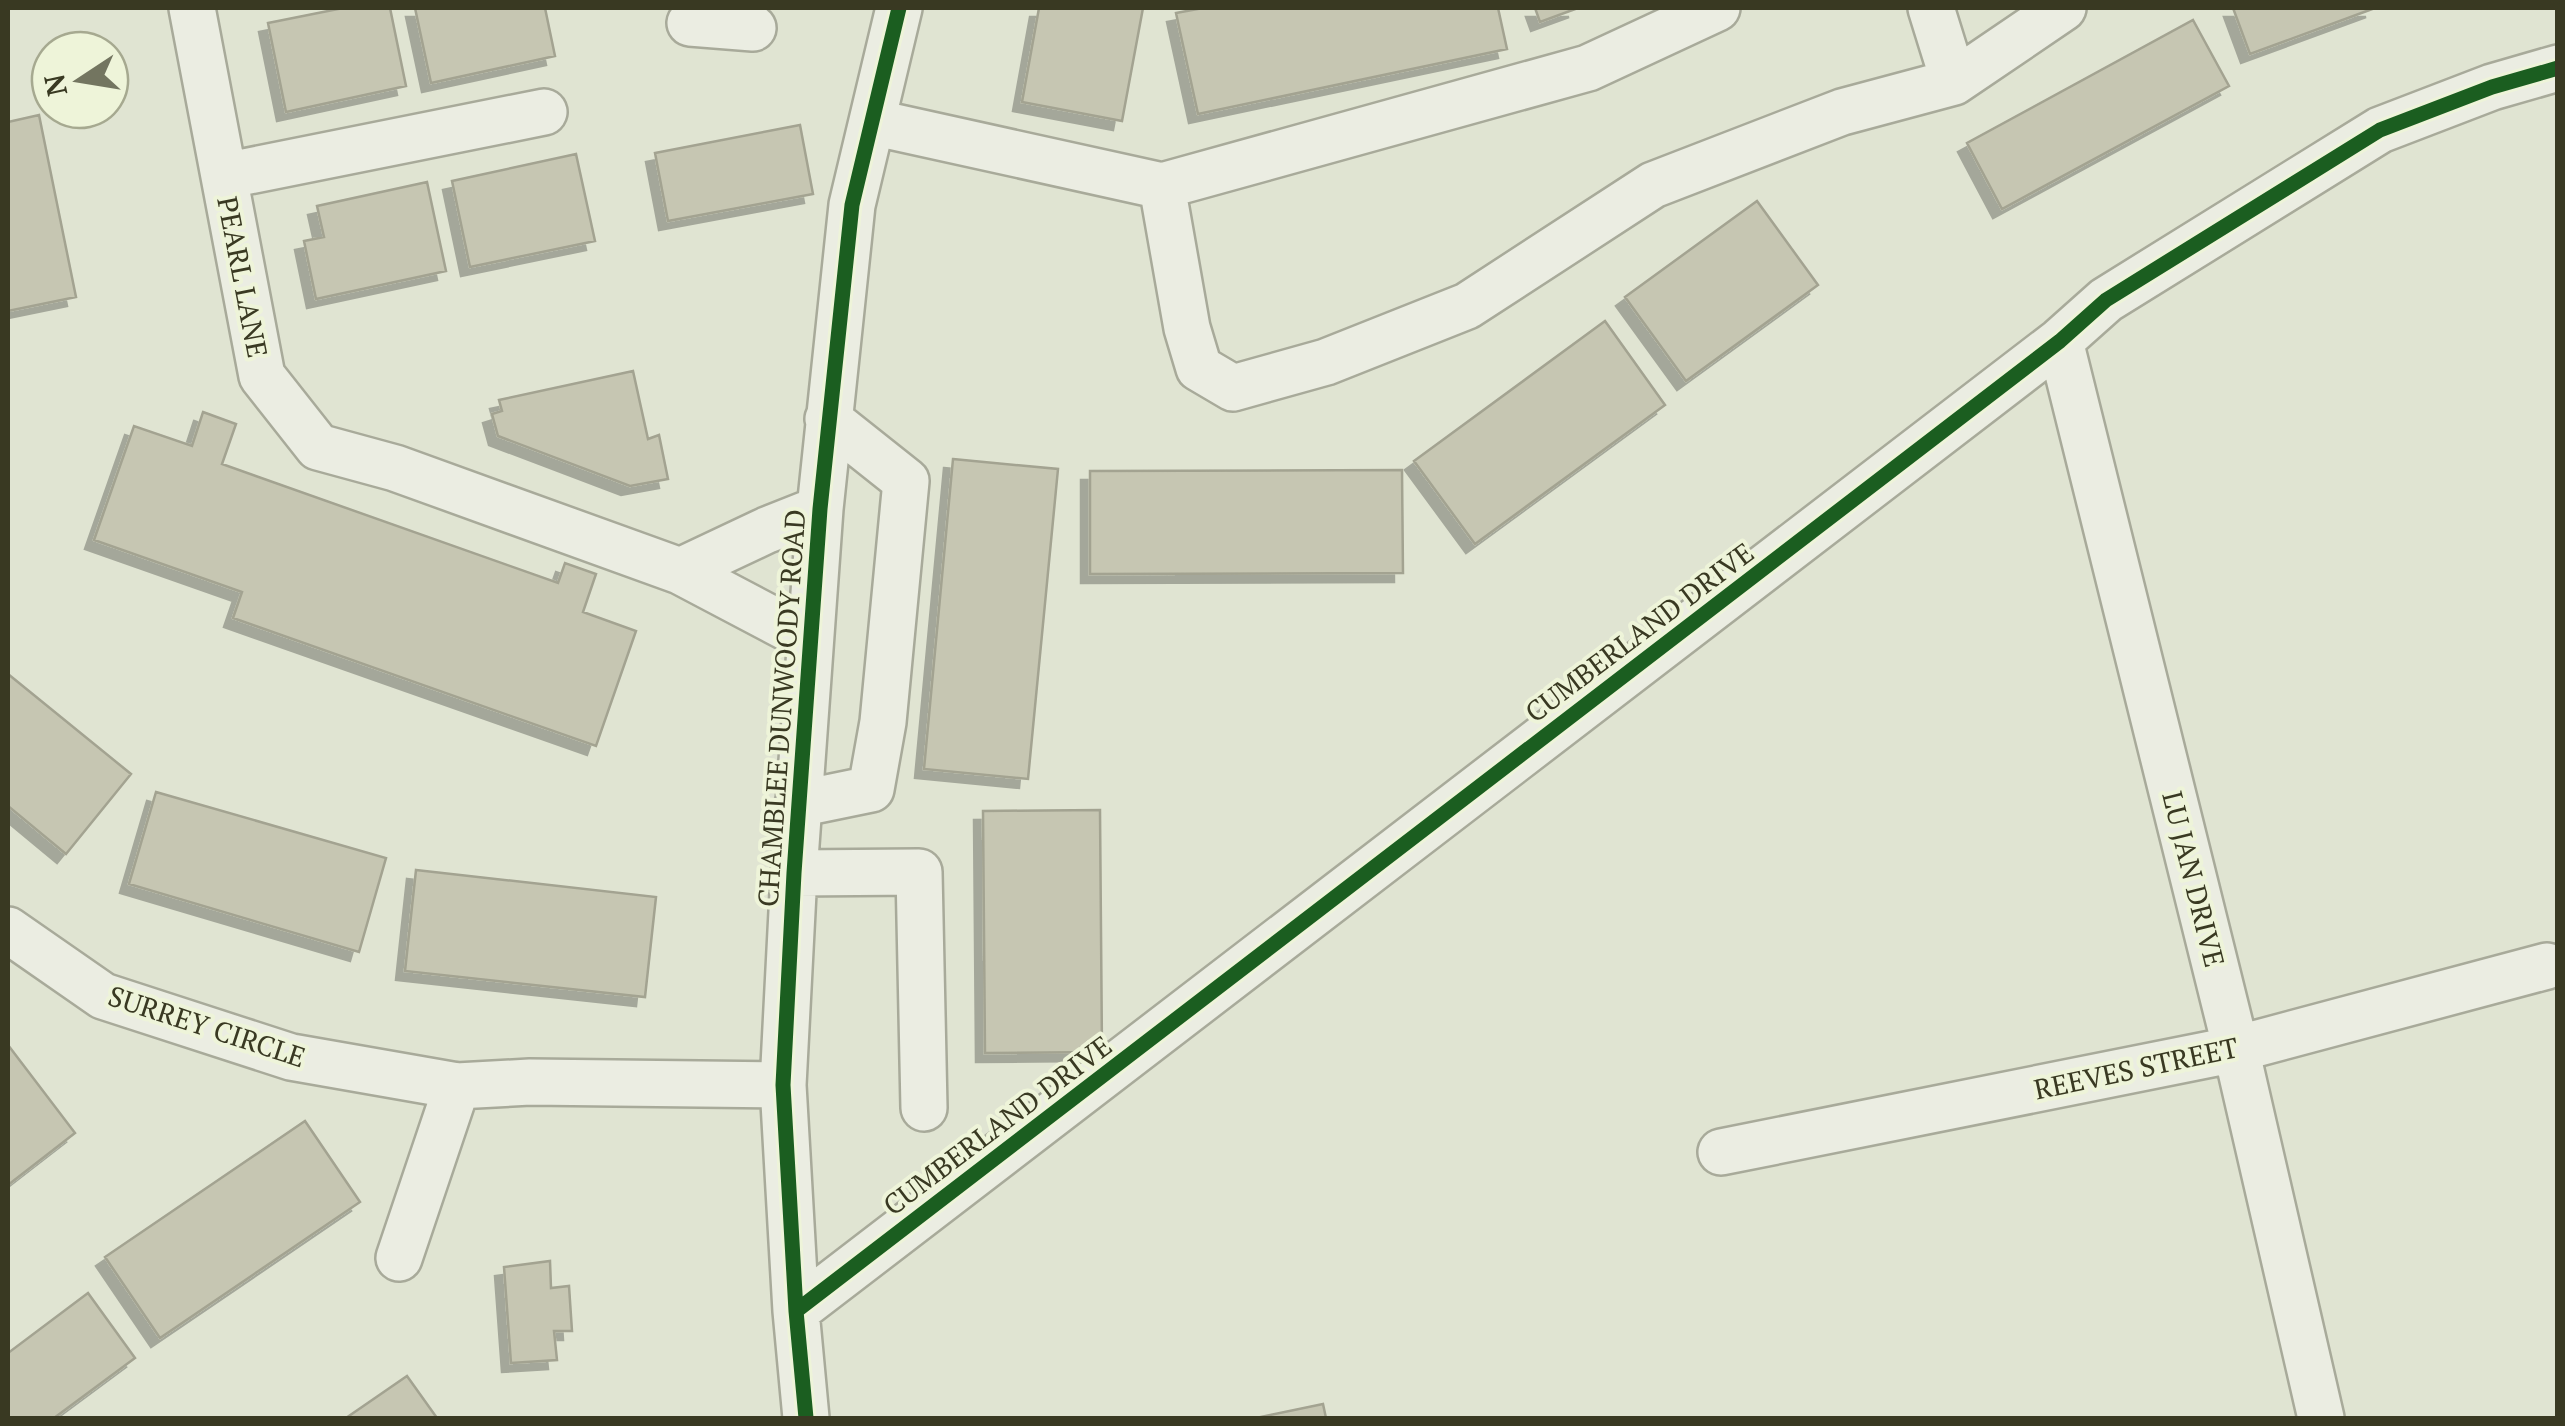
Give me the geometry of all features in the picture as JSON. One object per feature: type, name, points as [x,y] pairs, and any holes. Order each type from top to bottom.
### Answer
[{"type":"street","name":"PEARL LANE","points":[[192,8],[262,376],[318,447],[395,468],[680,571],[809,639]]},
{"type":"street","name":"CHAMBLEE DUNWOODY ROAD","points":[[806,1418],[783,1084],[798,804],[828,419],[852,205],[899,8]]},
{"type":"street","points":[[872,122],[1164,198],[1588,68],[1717,8]]},
{"type":"street","points":[[1932,8],[1954,82]]},
{"type":"street","points":[[1164,198],[1187,328],[1199,368],[1234,388],[1326,362],[1467,306],[1653,185],[1842,112],[1954,82],[2063,8]]},
{"type":"street","points":[[690,23],[753,28]]},
{"type":"street","name":"CUMBERLAND DRIVE","points":[[796,1311],[2060,341],[2106,300],[2380,130],[2492,87],[2558,68]]},
{"type":"street","points":[[224,176],[544,112]]},
{"type":"street","name":"LU JAN DRIVE","points":[[2060,341],[2236,1049],[2320,1418]]},
{"type":"street","points":[[798,804],[871,789],[883,722],[906,481],[828,419]]},
{"type":"street","points":[[680,571],[820,509]]},
{"type":"street","points":[[794,873],[920,872],[924,1108]]},
{"type":"street","name":"SURREY CIRCLE","points":[[8,930],[103,996],[291,1057],[457,1086],[530,1082],[783,1084]]},
{"type":"street","name":"REEVES STREET","points":[[1721,1152],[2236,1049],[2547,966]]},
{"type":"street","points":[[399,1258],[457,1086]]},
{"type":"building","points":[[343,8],[390,8],[406,86],[286,112],[268,23]]},
{"type":"building","points":[[415,8],[545,8],[555,56],[431,83]]},
{"type":"building","points":[[1039,8],[1143,8],[1122,121],[1022,102]]},
{"type":"building","points":[[1203,8],[1498,8],[1507,49],[1198,114],[1176,13]]},
{"type":"building","points":[[1535,8],[1578,8],[1540,22]]},
{"type":"building","points":[[2233,8],[2375,8],[2250,54]]},
{"type":"building","points":[[2193,20],[2229,86],[2002,209],[1967,143]]},
{"type":"building","points":[[30,117],[30,130],[42,130],[76,297],[8,311],[8,122]]},
{"type":"building","points":[[800,125],[813,194],[668,221],[655,153]]},
{"type":"building","points":[[576,154],[595,241],[470,267],[452,181]]},
{"type":"building","points":[[427,182],[446,271],[316,299],[304,241],[324,237],[317,206]]},
{"type":"building","points":[[1757,201],[1818,285],[1686,381],[1625,297]]},
{"type":"building","points":[[1605,321],[1665,405],[1475,544],[1414,461]]},
{"type":"building","points":[[633,371],[648,439],[659,435],[668,479],[630,486],[498,436],[492,414],[502,411],[499,400]]},
{"type":"building","points":[[203,412],[236,424],[222,464],[558,583],[565,563],[596,574],[583,612],[636,631],[596,746],[233,618],[242,592],[94,540],[134,426],[192,446]]},
{"type":"building","points":[[953,459],[1058,469],[1028,779],[924,769]]},
{"type":"building","points":[[1402,470],[1403,573],[1090,574],[1090,471]]},
{"type":"building","points":[[8,674],[131,774],[66,854],[8,806]]},
{"type":"building","points":[[156,792],[386,858],[359,952],[129,884]]},
{"type":"building","points":[[1100,810],[1102,1052],[985,1053],[983,811]]},
{"type":"building","points":[[416,870],[656,897],[645,997],[405,971]]},
{"type":"building","points":[[8,1045],[75,1133],[8,1185]]},
{"type":"building","points":[[305,1121],[360,1202],[160,1338],[105,1257]]},
{"type":"building","points":[[550,1261],[551,1288],[569,1286],[572,1331],[554,1331],[557,1360],[511,1363],[504,1267]]},
{"type":"building","points":[[88,1293],[135,1358],[54,1418],[8,1418],[8,1353]]},
{"type":"building","points":[[407,1376],[437,1418],[346,1418]]},
{"type":"building","points":[[1323,1404],[1326,1418],[1256,1418]]},
{"type":"cycle path","points":[[806,1418],[783,1085],[794,873],[820,509],[852,205],[899,8]]},
{"type":"cycle path","points":[[796,1311],[2060,341],[2106,300],[2380,130],[2492,87],[2558,68]]}]
